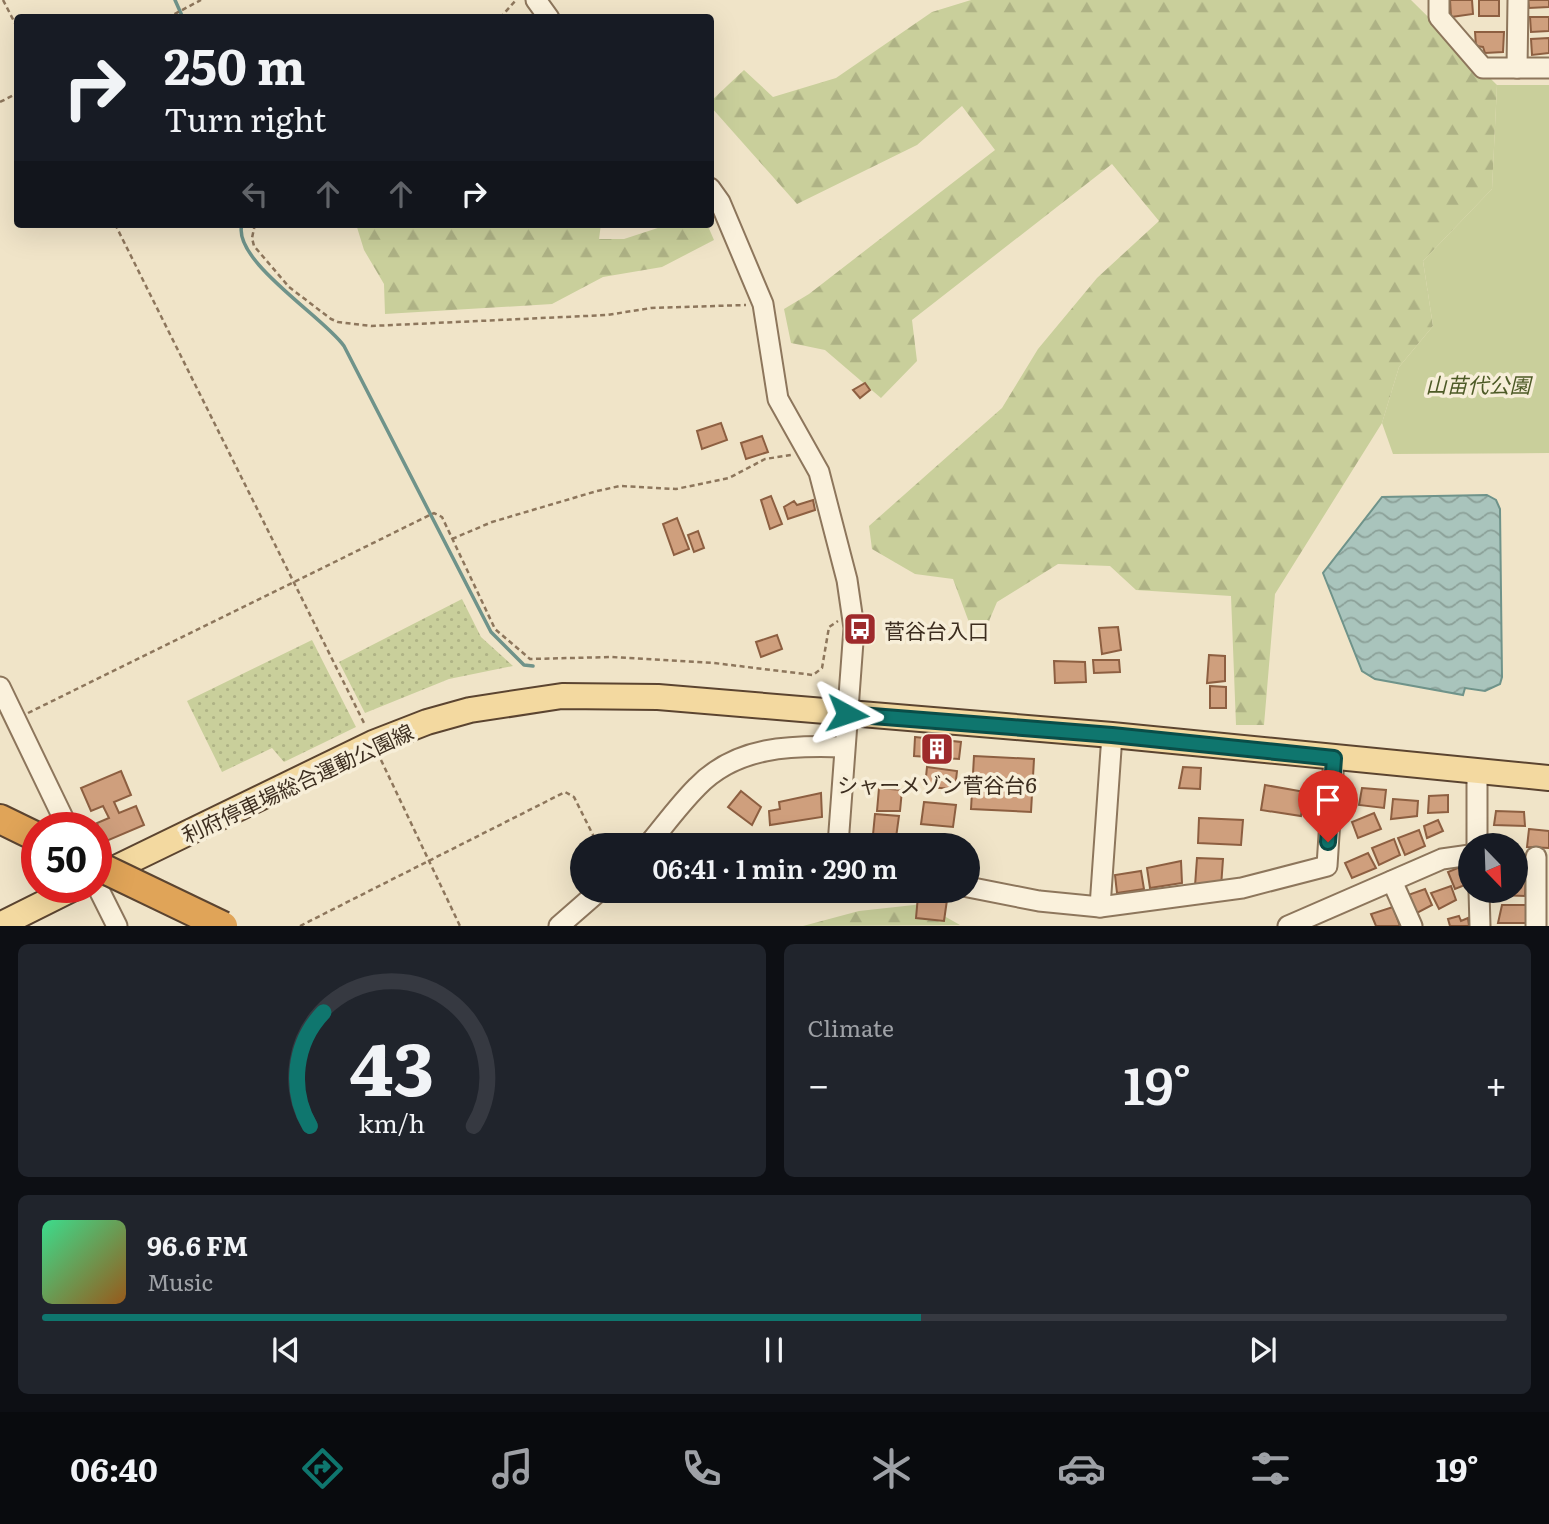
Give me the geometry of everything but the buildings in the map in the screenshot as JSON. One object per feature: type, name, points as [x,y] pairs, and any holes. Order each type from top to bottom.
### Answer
[{"type":"highway","points":[[0,819],[21,829]]},
{"type":"highway","points":[[112,873],[223,926]]},
{"type":"main road","name":"利府停車場総合運動公園線","points":[[112,869],[373,743],[427,722],[470,710],[562,696],[658,697],[1112,735],[1549,778]]},
{"type":"main road","points":[[0,925],[44,903]]},
{"type":"street","points":[[1439,0],[1439,17],[1483,68],[1549,68]]},
{"type":"street","points":[[1517,68],[1518,0]]},
{"type":"street","points":[[714,194],[763,304],[778,399],[819,472],[832,516],[853,612],[839,833]]},
{"type":"street","points":[[0,687],[60,812]]},
{"type":"street","points":[[1100,907],[1112,735]]},
{"type":"street","points":[[658,833],[698,785],[723,767],[755,752],[793,745],[844,747]]},
{"type":"street","points":[[980,889],[1039,901],[1100,907],[1242,888],[1327,866],[1334,758]]},
{"type":"street","points":[[1477,771],[1477,833]]},
{"type":"street","points":[[1287,926],[1315,920],[1392,881],[1442,859],[1458,857]]},
{"type":"street","points":[[1536,926],[1542,858]]},
{"type":"street","points":[[1392,881],[1412,926]]},
{"type":"street","points":[[106,903],[117,926]]},
{"type":"street","points":[[559,926],[585,903]]},
{"type":"street","points":[[1479,903],[1480,926]]},
{"type":"path","points":[[3,0],[14,21]]},
{"type":"path","points":[[174,14],[201,0]]},
{"type":"path","points":[[504,14],[516,0]]},
{"type":"path","points":[[117,228],[373,743],[460,926]]},
{"type":"path","points":[[254,228],[254,246],[280,277],[289,287],[338,322],[371,326],[607,315],[651,307],[763,304]]},
{"type":"path","points":[[452,539],[492,522],[597,491],[620,486],[636,490],[676,489],[729,478],[765,459],[806,450]]},
{"type":"path","points":[[16,719],[434,513],[442,517],[495,629],[530,659],[624,658],[714,663],[813,675],[822,668],[829,628],[853,612]]},
{"type":"path","points":[[300,926],[565,792],[574,797],[592,833]]},
{"type":"green space","points":[[971,0],[1411,0],[1497,85],[1492,189],[1423,261],[1433,326],[1399,367],[1382,423],[1275,594],[1264,725],[1236,725],[1231,596],[1136,590],[1110,566],[1058,564],[997,602],[989,621],[970,625],[953,579],[915,574],[872,549],[869,526],[1002,408],[1038,349],[1097,278],[1159,221],[1112,164],[912,320],[917,361],[881,398],[825,350],[791,343],[784,309],[809,294],[995,150],[962,106],[917,145],[797,204],[714,110],[714,98],[744,70],[773,97],[836,78],[932,12]]},
{"type":"green space","name":"山苗代公園","points":[[1497,85],[1549,85],[1549,453],[1393,454],[1382,423],[1399,367],[1433,326],[1423,261],[1492,189]]},
{"type":"green space","points":[[357,228],[600,228],[599,239],[624,239],[658,228],[709,228],[714,240],[662,267],[603,277],[552,304],[385,314],[384,284],[364,250]]},
{"type":"green space","points":[[462,599],[481,637],[513,666],[449,679],[365,713],[339,662]]},
{"type":"green space","points":[[312,640],[356,727],[284,762],[272,748],[222,772],[187,701]]},
{"type":"green space","points":[[923,904],[960,925],[803,926],[859,911]]},
{"type":"water","points":[[1487,495],[1496,500],[1500,509],[1500,684],[1485,691],[1465,688],[1463,695],[1375,679],[1362,671],[1323,573],[1382,497]]},
{"type":"waterway","points":[[175,0],[181,14]]},
{"type":"waterway","points":[[242,228],[242,238],[264,271],[344,346],[491,632],[524,665],[533,666]]},
{"type":"place","name":"菅谷台入口","points":[[860,629]]},
{"type":"place","name":"シャーメゾン菅谷台6","points":[[937,749]]},
{"type":"route","points":[[847,714],[1112,735],[1334,758],[1328,842]]}]
